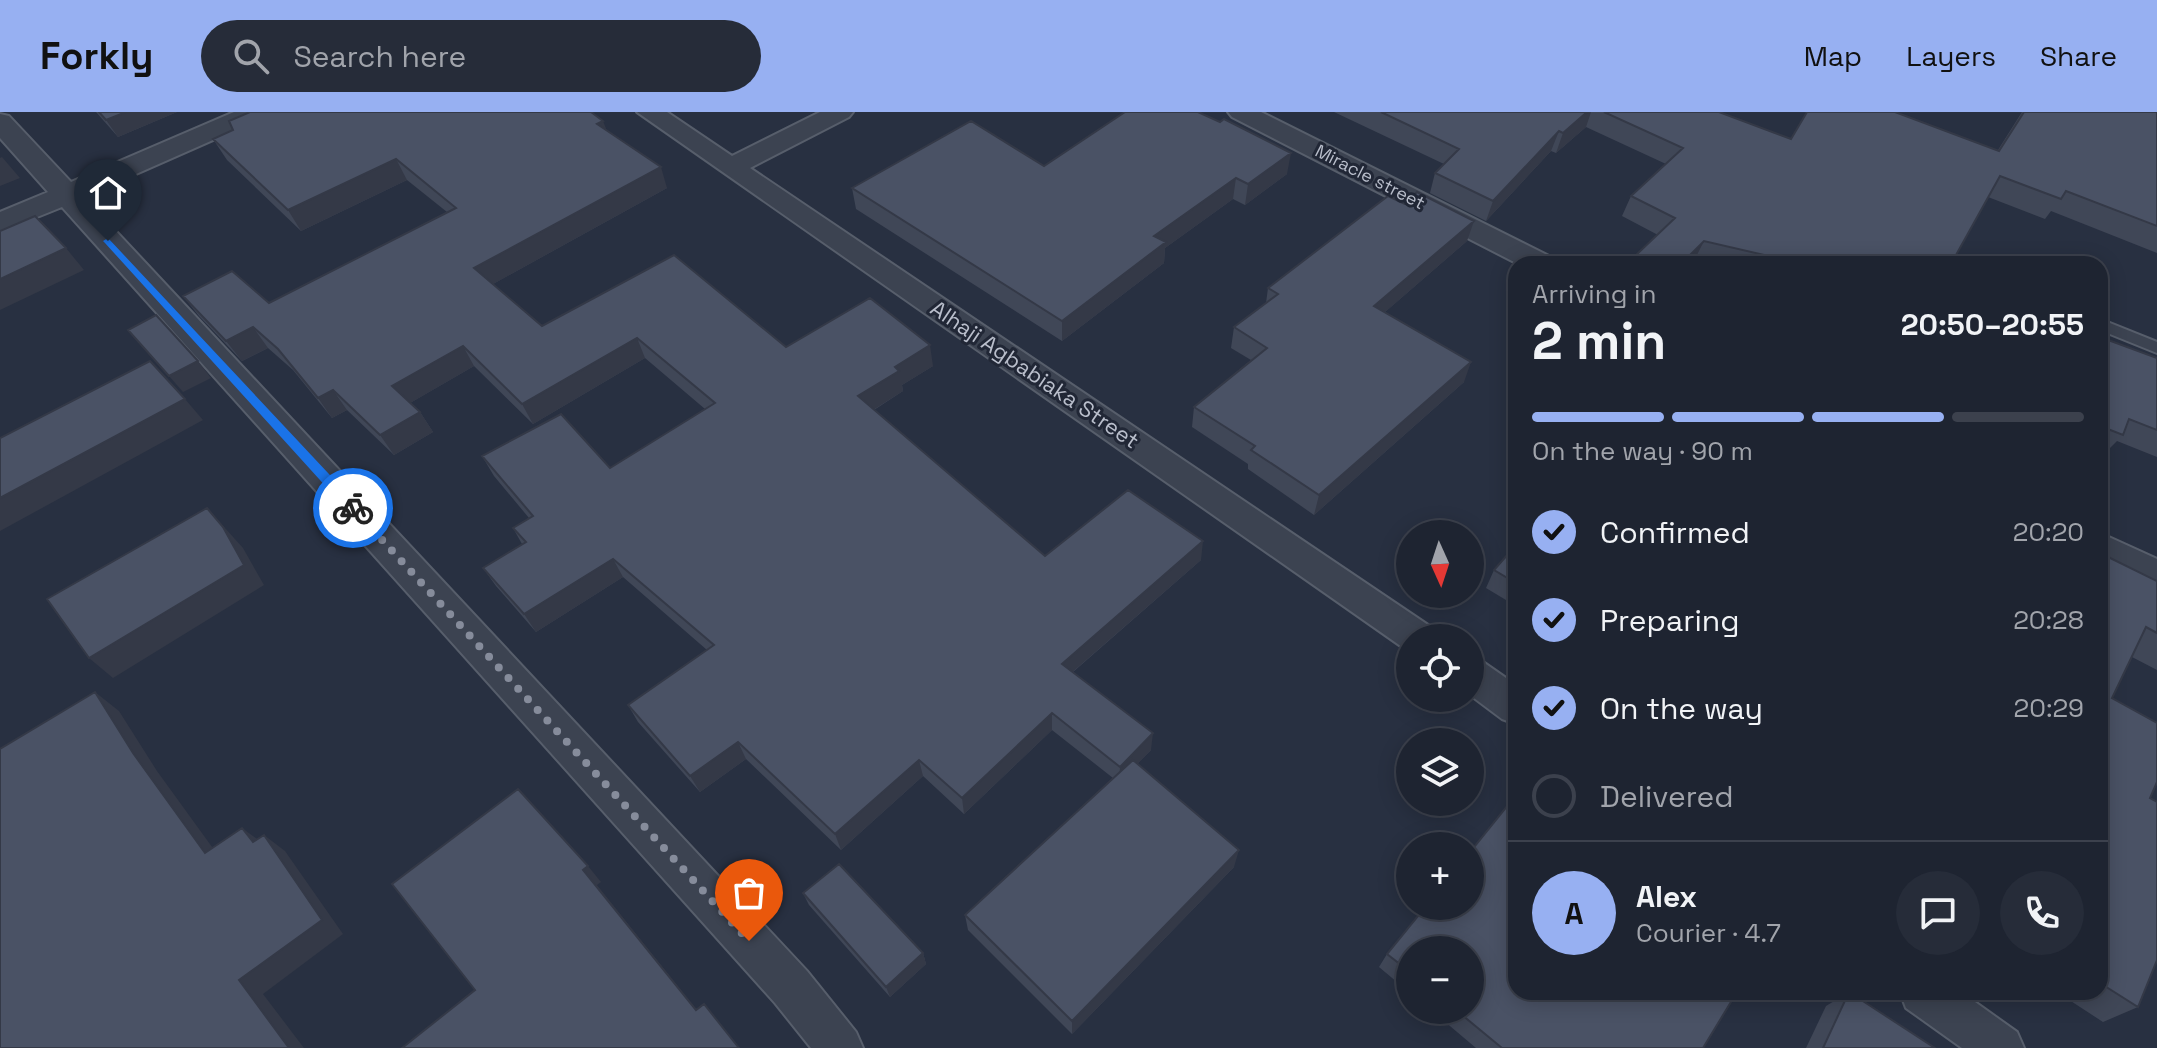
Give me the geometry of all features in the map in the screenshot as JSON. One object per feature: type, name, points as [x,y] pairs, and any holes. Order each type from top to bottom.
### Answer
[{"type":"street","points":[[0,223],[256,112]]},
{"type":"street","name":"Alhaji Agbabiaka Street","points":[[650,112],[1398,624]]},
{"type":"street","points":[[732,166],[840,112]]},
{"type":"street","name":"Miracle street","points":[[1241,112],[1525,256]]},
{"type":"street","points":[[0,122],[781,975],[840,1048]]},
{"type":"street","points":[[2108,551],[2157,575]]},
{"type":"street","points":[[1484,684],[1508,701]]},
{"type":"street","points":[[1933,1000],[2001,1048]]},
{"type":"lane","points":[[2108,327],[2157,348]]},
{"type":"building","points":[[99,112],[126,112],[106,120]]},
{"type":"building","points":[[250,112],[591,112],[603,121],[597,124],[661,167],[474,268],[542,326],[674,255],[786,347],[870,298],[930,345],[895,367],[899,371],[858,396],[1045,556],[1128,490],[1203,541],[1062,664],[1153,733],[1120,767],[1052,713],[962,798],[919,760],[835,834],[738,742],[690,776],[628,705],[714,645],[613,559],[524,614],[483,568],[526,542],[513,528],[533,516],[482,456],[561,414],[610,468],[715,403],[637,338],[522,404],[463,346],[392,386],[420,412],[380,435],[333,390],[318,398],[278,349],[253,327],[226,341],[183,296],[232,271],[269,303],[456,208],[396,159],[288,210],[213,139],[233,130],[229,121]]},
{"type":"building","points":[[1125,112],[1198,112],[1220,122],[1224,119],[1291,153],[1248,184],[1236,178],[1154,236],[1166,242],[1062,321],[852,188],[971,121],[1044,166]]},
{"type":"building","points":[[1381,112],[1587,112],[1563,133],[1559,131],[1493,201],[1435,173],[1459,149]]},
{"type":"building","points":[[1604,112],[1719,112],[1791,139],[1807,112],[1895,112],[1999,151],[2024,112],[2157,112],[2157,226],[2066,191],[2061,199],[2000,176],[1955,256],[1769,256],[1704,241],[1689,256],[1635,256],[1675,218],[1631,196],[1683,148]]},
{"type":"building","points":[[1417,192],[1474,221],[1374,306],[1471,362],[1319,495],[1251,450],[1255,446],[1194,407],[1267,348],[1234,327],[1278,294],[1268,288],[1388,196],[1405,204]]},
{"type":"building","points":[[35,216],[66,248],[0,279],[0,231]]},
{"type":"building","points":[[156,315],[198,361],[169,376],[128,330]]},
{"type":"building","points":[[2108,340],[2157,358],[2157,430],[2129,419],[2123,435],[2108,429]]},
{"type":"building","points":[[150,361],[185,399],[0,498],[0,438]]},
{"type":"building","points":[[207,508],[223,527],[244,565],[89,658],[47,599]]},
{"type":"building","points":[[1508,554],[1508,578],[1494,570]]},
{"type":"building","points":[[2108,557],[2157,581],[2157,633],[2146,627],[2112,698],[2157,723],[2157,782],[2150,798],[2157,802],[2157,960],[2138,1007],[2108,988]]},
{"type":"building","points":[[95,692],[133,753],[205,853],[242,828],[253,842],[264,835],[322,920],[239,980],[289,1048],[0,1048],[0,749]]},
{"type":"building","points":[[1133,760],[1239,850],[1072,1021],[965,915]]},
{"type":"building","points":[[518,789],[588,866],[583,870],[696,1010],[704,1004],[739,1048],[402,1048],[475,990],[392,884]]},
{"type":"building","points":[[1508,805],[1508,1000],[1732,1000],[1703,1048],[1502,1048],[1473,1024],[1484,1024],[1484,936],[1402,936],[1415,920],[1484,920],[1484,835]]},
{"type":"building","points":[[839,864],[923,953],[886,987],[803,893]]},
{"type":"building","points":[[1396,943],[1396,961],[1387,954]]},
{"type":"building","points":[[1845,1000],[1861,1000],[1935,1048],[1823,1048]]},
{"type":"way so far","points":[[353,508],[749,941]]},
{"type":"route","points":[[108,241],[353,508]]}]
